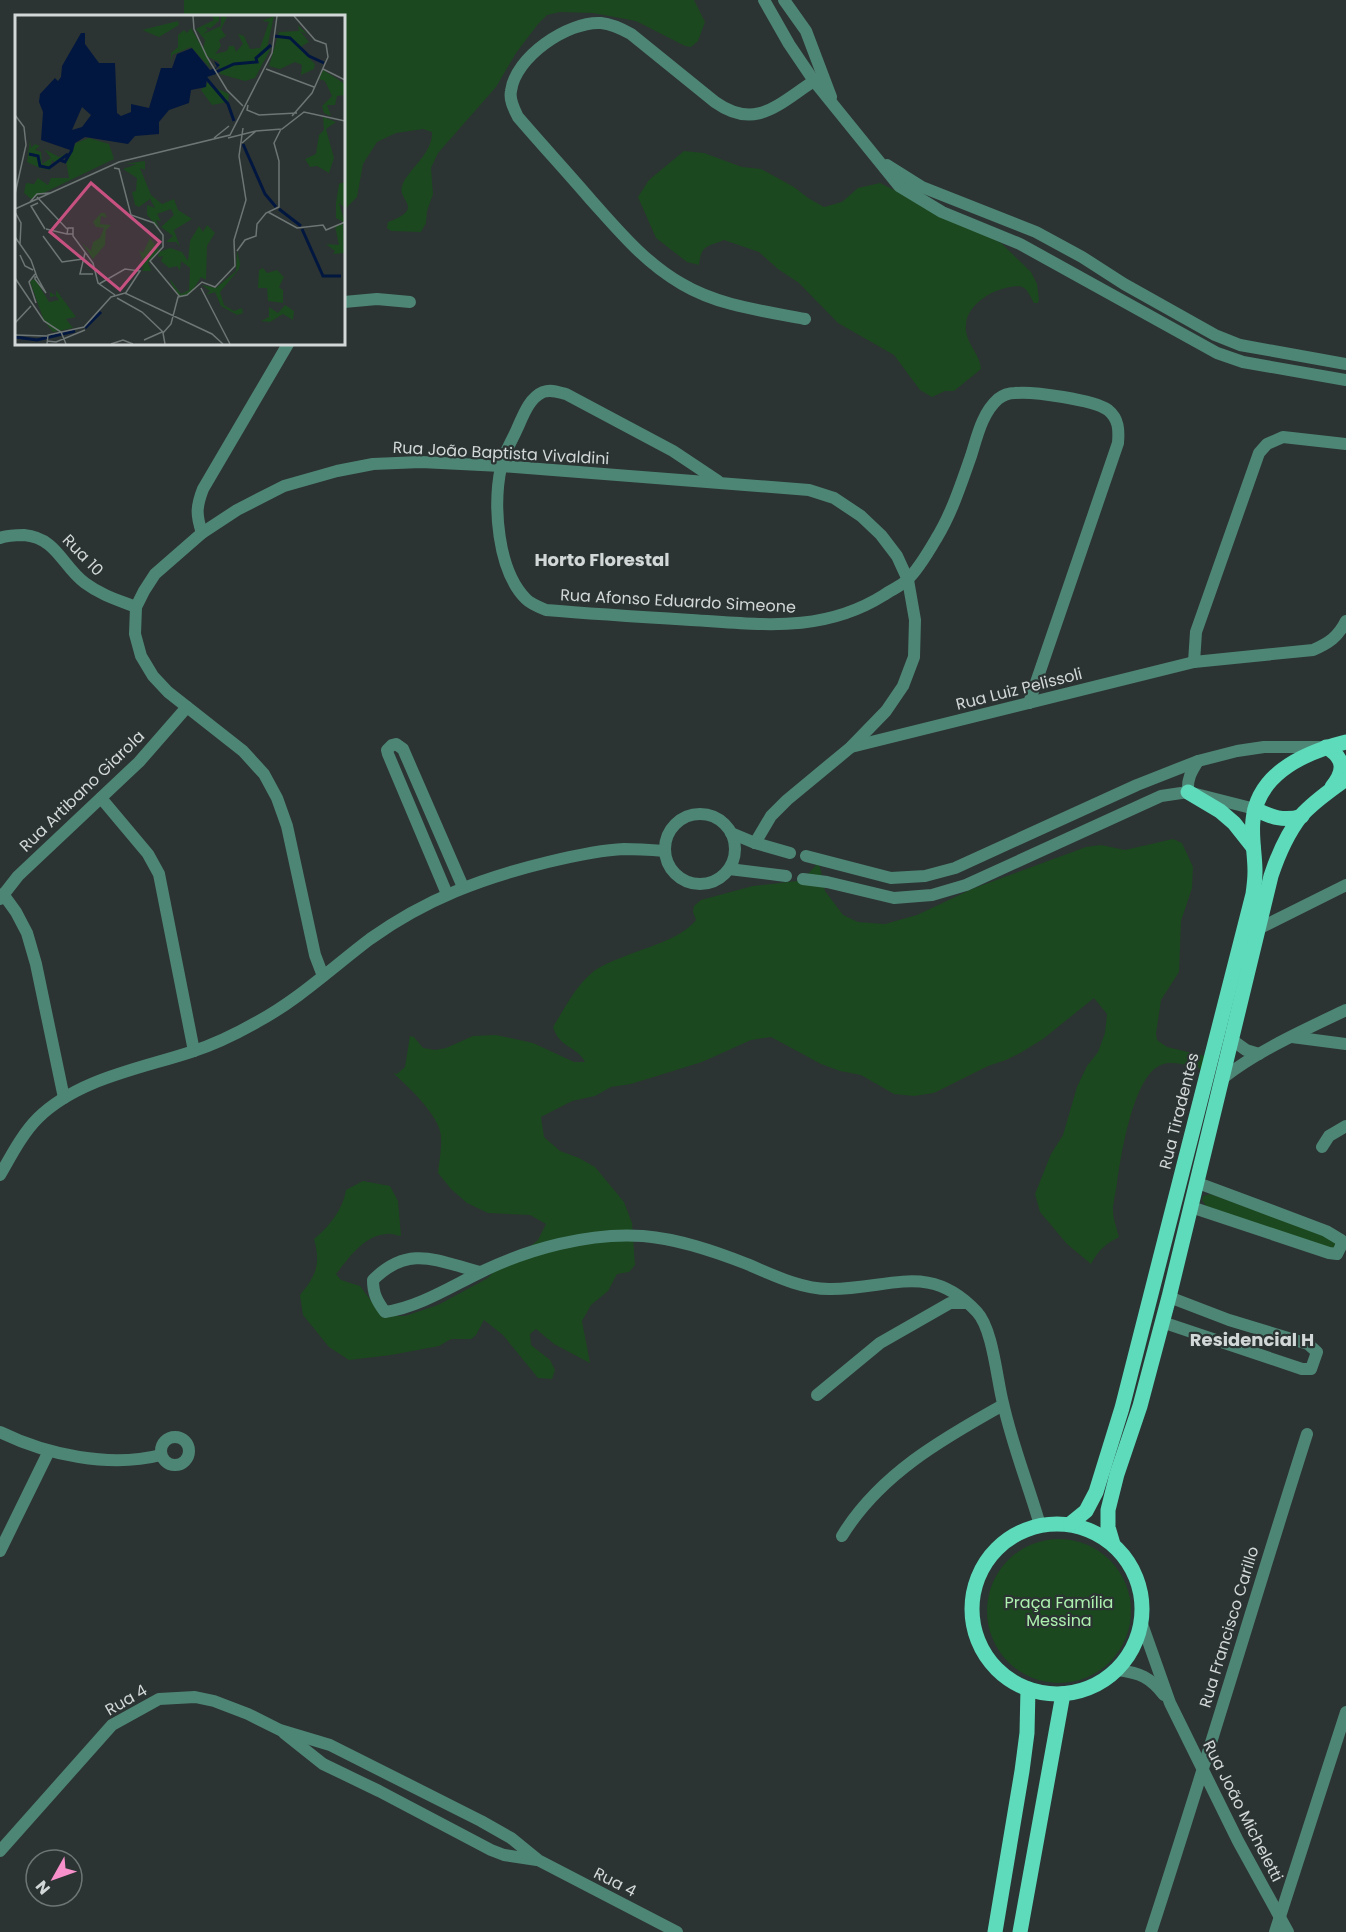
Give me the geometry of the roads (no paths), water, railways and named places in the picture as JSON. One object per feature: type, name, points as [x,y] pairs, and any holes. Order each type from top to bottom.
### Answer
[{"type":"main road","name":"Rua Tiradentes","points":[[1070,1524],[1086,1510],[1096,1492],[1122,1408],[1253,894],[1254,809],[1267,786],[1294,760],[1326,747],[1346,742]]},
{"type":"main road","points":[[1326,747],[1334,752],[1341,765],[1337,780],[1326,794]]},
{"type":"main road","name":"Rua Tiradentes","points":[[1113,1544],[1107,1527],[1108,1510],[1169,1297],[1258,929],[1279,852],[1302,816],[1346,779]]},
{"type":"main road","points":[[1188,792],[1220,811],[1234,823],[1253,847]]},
{"type":"main road","points":[[1254,809],[1281,820],[1302,816]]},
{"type":"main road","points":[[1070,1524],[1093,1531],[1113,1544],[1128,1561],[1138,1580],[1143,1602],[1142,1624],[1133,1649],[1118,1670],[1102,1683],[1083,1691],[1051,1694],[1028,1689],[1004,1676],[985,1655],[974,1629],[972,1602],[978,1575],[993,1552],[1014,1534],[1040,1525],[1070,1524]]},
{"type":"main road","points":[[995,1932],[1022,1771],[1027,1732],[1028,1689]]},
{"type":"main road","points":[[1023,1929],[1063,1694]]},
{"type":"street","points":[[784,0],[806,32],[833,104]]},
{"type":"street","points":[[766,5],[781,7],[795,14]]},
{"type":"street","points":[[766,5],[814,81],[899,186],[942,212],[1020,244],[1217,353],[1243,362],[1346,380]]},
{"type":"street","points":[[806,319],[751,309],[713,298],[683,285],[656,268],[630,243],[518,117],[512,106],[510,92],[516,74],[538,49],[559,33],[579,25],[601,23],[615,26],[631,34],[728,112],[744,116],[760,114],[814,81]]},
{"type":"street","points":[[878,159],[922,187],[1035,232],[1215,335],[1240,345],[1346,364]]},
{"type":"street","points":[[947,197],[949,203],[973,218],[983,229]]},
{"type":"street","points":[[1082,257],[1082,266],[1097,287]]},
{"type":"street","points":[[345,302],[377,299],[410,302]]},
{"type":"street","points":[[1197,343],[1213,348],[1240,345]]},
{"type":"street","points":[[202,533],[197,511],[203,489],[287,345]]},
{"type":"street","name":"Rua Afonso Eduardo Simeone","points":[[719,482],[673,451],[566,394],[554,390],[543,392],[526,409],[501,466],[497,513],[500,542],[515,585],[525,599],[546,610],[752,624],[798,624],[828,620],[853,611],[908,579],[936,540],[952,509],[983,420],[998,399],[1016,392],[1041,394],[1095,404],[1107,410],[1115,418],[1119,429],[1118,443],[1029,703]]},
{"type":"street","points":[[1194,662],[1196,632],[1259,453],[1267,444],[1283,437],[1346,444]]},
{"type":"street","name":"Rua João Baptista Vivaldini","points":[[323,976],[315,955],[287,826],[277,798],[264,774],[243,751],[168,692],[153,676],[141,656],[135,634],[136,607],[155,574],[202,533],[237,510],[284,486],[337,471],[373,464],[421,462],[501,466],[809,490],[834,498],[861,516],[881,535],[897,556],[908,579],[915,620],[914,657],[903,686],[886,711],[851,747],[771,816],[755,843]]},
{"type":"street","name":"Rua 10","points":[[2,536],[32,536],[49,543],[82,581],[99,593],[136,607]]},
{"type":"street","name":"Rua Luiz Pelissoli","points":[[851,747],[1194,662],[1313,650],[1328,643],[1341,633],[1346,621]]},
{"type":"street","name":"Rua Artibano Giarola","points":[[2,897],[18,876],[139,762],[187,707]]},
{"type":"street","points":[[447,894],[388,754],[387,750],[392,745],[396,744],[403,749],[463,887]]},
{"type":"street","points":[[807,856],[891,878],[925,876],[955,868],[1137,785],[1198,761],[1264,747],[1326,747]]},
{"type":"street","points":[[1188,792],[1187,783],[1198,761]]},
{"type":"street","points":[[803,879],[827,882],[894,898],[932,895],[966,885],[1161,796],[1188,792],[1254,809]]},
{"type":"street","points":[[101,798],[148,854],[159,874],[194,1051]]},
{"type":"street","points":[[691,815],[706,815],[721,821],[731,833],[735,845],[734,858],[722,877],[712,882],[691,883],[673,871],[667,862],[665,851],[668,836],[677,823],[691,815]]},
{"type":"street","points":[[731,833],[790,853]]},
{"type":"street","points":[[0,1175],[18,1144],[38,1118],[64,1098],[93,1083],[194,1051],[257,1022],[281,1007],[372,938],[409,914],[447,894],[523,868],[574,856],[624,849],[665,851]]},
{"type":"street","points":[[729,869],[786,876]]},
{"type":"street","points":[[1258,929],[1346,885]]},
{"type":"street","points":[[2,897],[16,912],[27,933],[36,964],[64,1098]]},
{"type":"street","points":[[1223,1078],[1259,1054],[1343,1015]]},
{"type":"street","points":[[1292,1037],[1346,1044]]},
{"type":"street","points":[[1232,1040],[1246,1050],[1259,1054]]},
{"type":"street","points":[[1322,1147],[1329,1136],[1346,1126]]},
{"type":"street","points":[[1191,1207],[1329,1253],[1337,1254],[1341,1246],[1341,1240],[1326,1231],[1198,1182]]},
{"type":"street","points":[[480,1272],[425,1259],[406,1258],[378,1275],[373,1280],[373,1290],[376,1300],[385,1312],[400,1310],[519,1255],[604,1237],[642,1236],[686,1243],[804,1286],[829,1289],[917,1281],[933,1282],[955,1292],[978,1313],[983,1322],[1003,1405],[1040,1525]]},
{"type":"street","points":[[1162,1322],[1302,1369],[1311,1369],[1316,1358],[1315,1348],[1308,1344],[1229,1320],[1169,1297]]},
{"type":"street","points":[[817,1395],[880,1343],[950,1303],[967,1303]]},
{"type":"street","points":[[842,1536],[851,1521],[874,1494],[906,1466],[950,1434],[1003,1405]]},
{"type":"street","points":[[0,1432],[49,1451],[114,1460],[141,1460],[161,1455]]},
{"type":"street","name":"Rua Francisco Carillo","points":[[1151,1932],[1307,1434]]},
{"type":"street","points":[[0,1551],[49,1451]]},
{"type":"street","name":"Rua João Micheletti","points":[[1142,1624],[1170,1703],[1238,1841],[1288,1932]]},
{"type":"street","name":"Rua João Micheletti","points":[[1118,1670],[1143,1676],[1152,1681],[1170,1703]]},
{"type":"street","name":"Rua 4","points":[[0,1851],[112,1725],[159,1700],[195,1697],[214,1701],[248,1714],[280,1730],[330,1745],[473,1817],[511,1838],[538,1860],[677,1932]]},
{"type":"street","points":[[1275,1932],[1346,1712]]},
{"type":"street","name":"Rua 4","points":[[280,1730],[323,1764],[462,1835],[504,1855],[538,1860]]},
{"type":"street","points":[[424,1815],[433,1797]]},
{"type":"street","points":[[462,1835],[473,1817]]},
{"type":"district","name":"Horto Florestal","points":[[602,559]]},
{"type":"district","name":"Residencial H","points":[[1252,1339]]},
{"type":"park label","name":"Praça Família Messina","points":[[1059,1611]]}]
